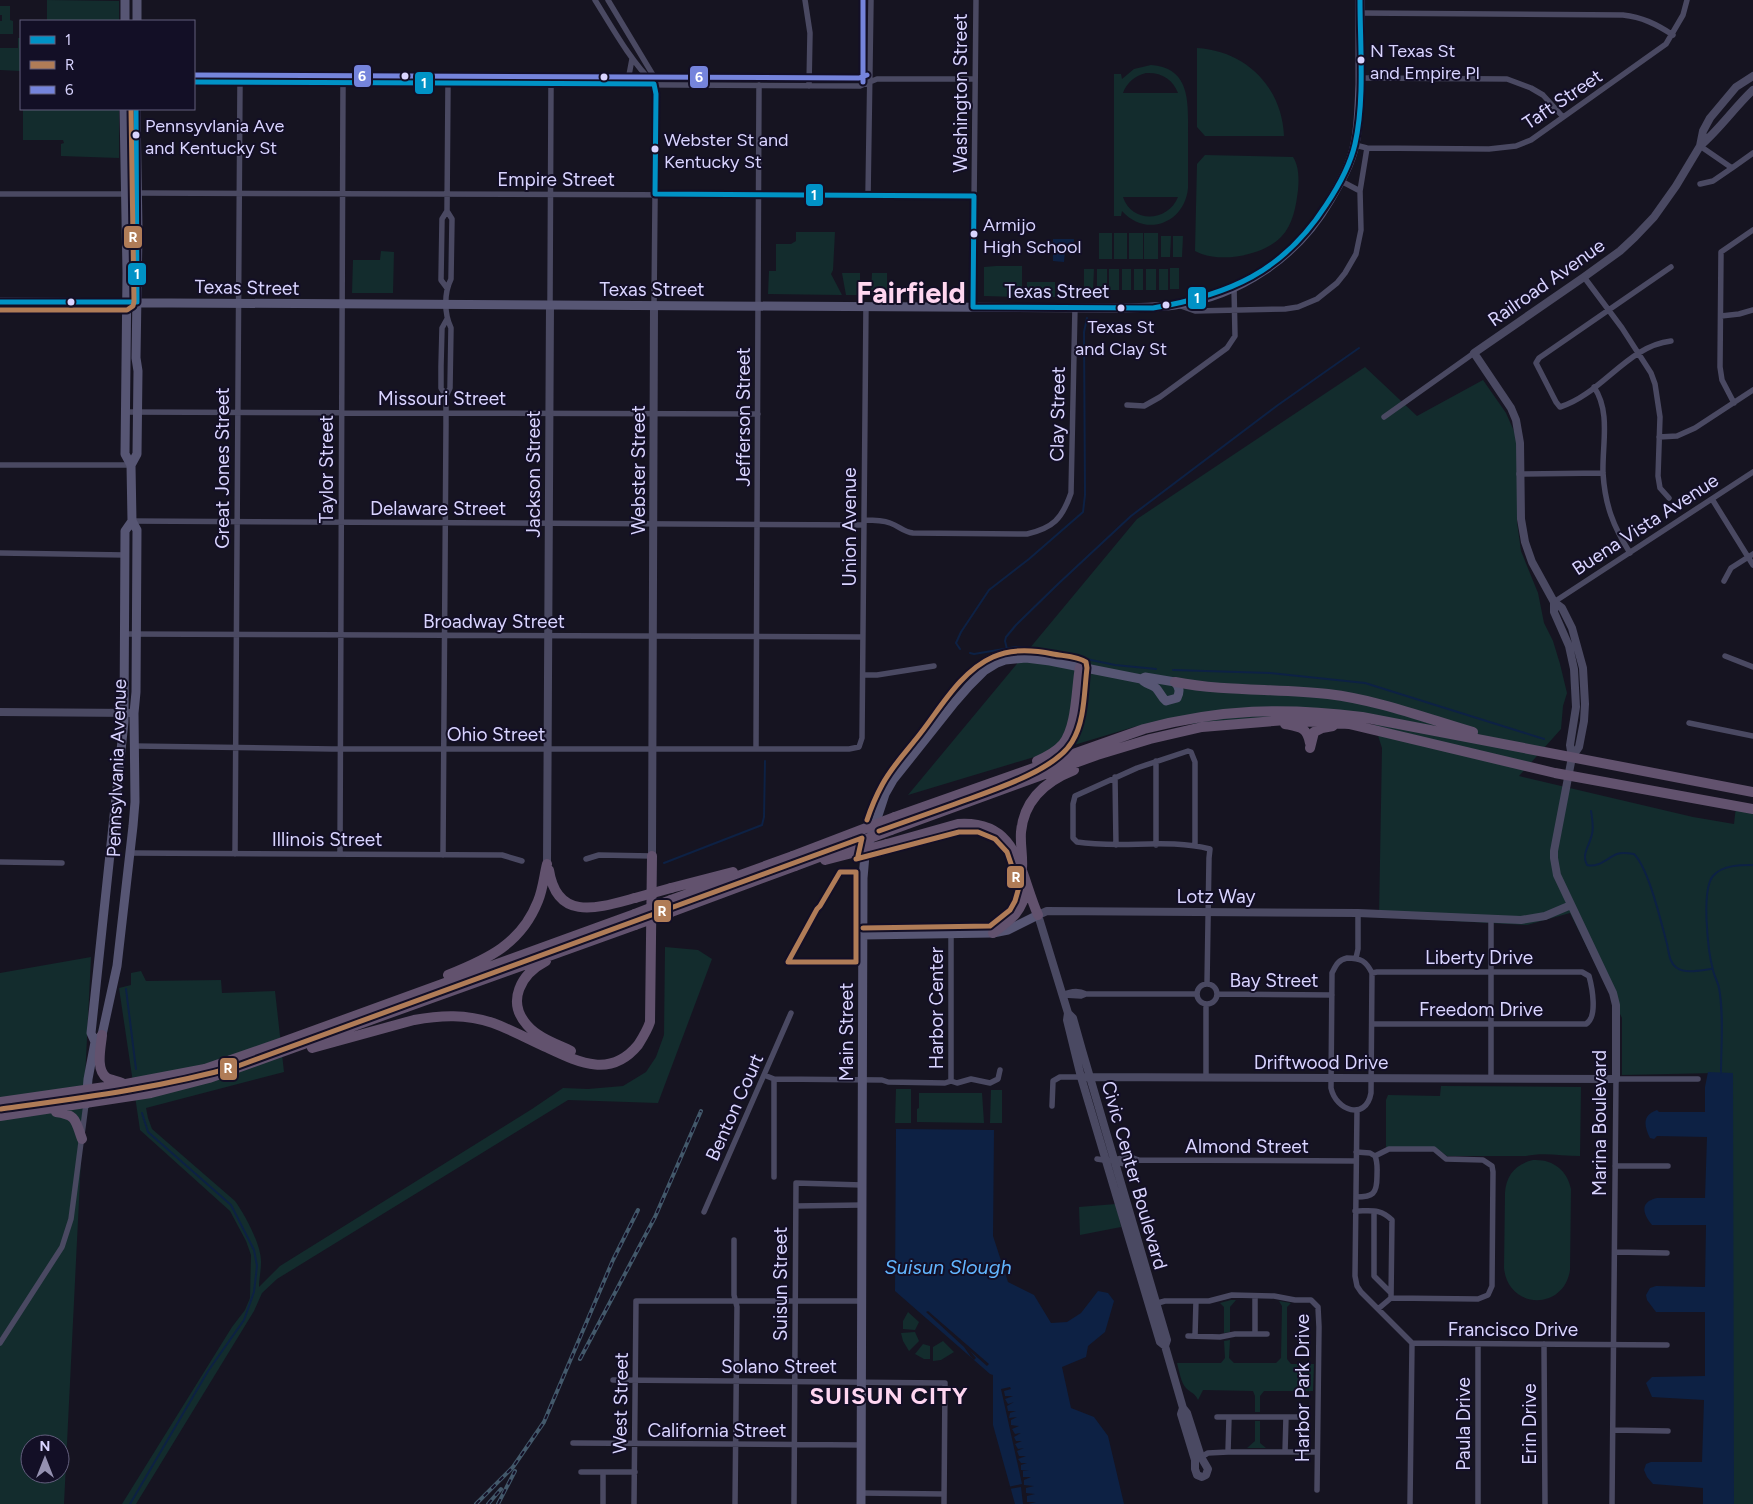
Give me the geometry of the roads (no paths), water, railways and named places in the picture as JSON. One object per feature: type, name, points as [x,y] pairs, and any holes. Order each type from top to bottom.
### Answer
[{"type":"highway","points":[[1004,778],[1018,769],[1048,756],[1063,744],[1072,725],[1080,667]]},
{"type":"highway","points":[[1175,682],[1214,689],[1304,691],[1356,698],[1477,733],[1499,743]]},
{"type":"highway","points":[[0,1116],[151,1093],[186,1085],[282,1053],[757,880],[794,861],[895,818],[1144,729],[1174,721],[1244,711],[1298,710],[1343,714],[1753,792]]},
{"type":"highway","points":[[547,864],[552,886],[557,894],[572,906],[592,909],[762,866],[794,861],[891,830],[1088,758],[1150,739],[1202,727],[1286,720],[1313,720],[1349,724],[1569,776],[1753,809]]},
{"type":"highway","points":[[1274,721],[1303,728],[1308,736],[1310,748],[1312,736],[1317,730],[1349,724]]},
{"type":"highway","points":[[1022,869],[1021,832],[1023,821],[1031,802],[1038,792],[1054,779],[1116,750]]},
{"type":"highway","points":[[794,861],[816,863],[958,824],[979,825],[999,833],[1012,848],[1022,869],[1026,887],[1038,915]]},
{"type":"highway","points":[[282,1053],[305,1050],[414,1020],[444,1016],[470,1017],[492,1023],[571,1058],[594,1065],[613,1063],[632,1053],[648,1029],[651,1010],[652,856]]},
{"type":"highway","points":[[353,1016],[374,1004],[480,961],[503,948],[517,935],[531,915],[542,888],[547,864]]},
{"type":"highway","points":[[0,1102],[126,1084],[205,1068],[244,1056],[762,866]]},
{"type":"highway","points":[[993,933],[1016,915],[1022,904],[1026,887]]},
{"type":"highway","points":[[572,948],[556,958],[537,966],[527,974],[520,984],[517,994],[521,1016],[528,1026],[538,1034],[586,1058],[612,1058],[636,1047]]},
{"type":"highway","points":[[98,1038],[100,1066],[103,1073],[107,1078],[126,1084]]},
{"type":"highway","points":[[45,1110],[69,1114],[76,1123],[82,1139]]},
{"type":"main road","points":[[125,0],[125,20]]},
{"type":"main road","points":[[137,0],[137,20]]},
{"type":"main road","name":"Texas Street","points":[[0,302],[1153,308],[1177,305],[1210,296],[1252,279],[1278,261],[1302,239],[1324,210],[1341,181],[1355,145],[1359,109],[1360,0]]},
{"type":"main road","name":"Pennsylvania Avenue","points":[[86,1104],[87,1089],[98,1038],[117,966],[135,802],[134,713],[136,692],[137,530],[132,521],[131,465],[125,454],[127,302],[124,110]]},
{"type":"main road","name":"Pennsylvania Avenue","points":[[131,465],[137,454],[138,412],[136,358],[138,220],[136,110]]},
{"type":"main road","points":[[125,170],[129,174],[129,189],[133,193],[137,193]]},
{"type":"main road","points":[[126,194],[129,194],[132,198],[132,214],[138,220]]},
{"type":"main road","name":"Pennsylvania Avenue","points":[[98,1038],[91,1033],[124,713],[125,531],[132,521]]},
{"type":"main road","name":"Main Street","points":[[861,1504],[864,864],[880,805],[893,780],[955,702],[977,677],[991,666],[1014,658],[1032,658],[1141,679],[1158,689],[1162,698],[1166,701],[1177,698],[1179,687],[1175,682],[1145,677],[1141,679]]},
{"type":"main road","name":"Lotz Way","points":[[863,935],[993,933],[1008,930],[1038,915]]},
{"type":"street","points":[[595,0],[632,58],[644,75],[654,84]]},
{"type":"street","name":"Webster Street","points":[[608,0],[653,75],[656,94],[652,856]]},
{"type":"street","points":[[805,0],[810,33],[809,86]]},
{"type":"street","points":[[868,196],[871,0]]},
{"type":"street","name":"Washington Street","points":[[973,307],[976,0]]},
{"type":"street","name":"Taft Street","points":[[1355,145],[1367,148],[1502,148],[1516,146],[1531,140],[1658,51],[1672,35],[1683,15],[1687,0]]},
{"type":"street","points":[[1360,13],[1623,15],[1649,20],[1672,35]]},
{"type":"street","points":[[616,85],[629,75],[632,58]]},
{"type":"street","name":"Railroad Avenue","points":[[1700,146],[1703,131],[1717,108],[1736,88],[1753,76]]},
{"type":"street","points":[[1360,78],[1507,79],[1531,88],[1543,95],[1563,117]]},
{"type":"street","points":[[195,82],[860,86],[877,79],[975,79]]},
{"type":"street","name":"Great Jones Street","points":[[235,854],[240,83]]},
{"type":"street","name":"Taylor Street","points":[[340,854],[343,84]]},
{"type":"street","points":[[444,855],[446,396],[450,388],[451,328],[447,319],[446,304],[447,288],[451,279],[452,227],[452,219],[447,211],[448,84]]},
{"type":"street","name":"Jackson Street","points":[[547,864],[551,84]]},
{"type":"street","name":"Jefferson Street","points":[[756,748],[759,85]]},
{"type":"street","name":"Railroad Avenue","points":[[1384,417],[1620,251],[1654,217],[1676,186],[1700,146],[1712,136],[1753,90]]},
{"type":"street","points":[[1700,146],[1732,168]]},
{"type":"street","name":"Texas Street","points":[[1177,305],[1195,311],[1298,307],[1323,295],[1337,283],[1353,261],[1359,240],[1360,191],[1367,148]]},
{"type":"street","points":[[1700,184],[1713,181],[1753,153]]},
{"type":"street","points":[[1341,181],[1360,191]]},
{"type":"street","name":"Empire Street","points":[[137,193],[974,196]]},
{"type":"street","points":[[0,194],[126,194]]},
{"type":"street","points":[[447,211],[442,219],[441,275],[441,280],[447,288]]},
{"type":"street","points":[[1734,403],[1722,380],[1720,367],[1722,252],[1753,230]]},
{"type":"street","points":[[1671,267],[1539,358],[1536,363],[1560,407],[1594,387],[1657,342],[1671,341]]},
{"type":"street","points":[[1584,276],[1638,354],[1655,384],[1660,417],[1658,476],[1660,488],[1669,498]]},
{"type":"street","points":[[1127,405],[1144,406],[1160,397],[1228,348],[1235,336],[1234,287]]},
{"type":"street","name":"Union Avenue","points":[[858,747],[862,738],[866,306]]},
{"type":"street","name":"Clay Street","points":[[1059,518],[1071,493],[1075,307]]},
{"type":"street","points":[[1721,316],[1753,310]]},
{"type":"street","points":[[446,396],[441,388],[441,373],[442,328],[447,319]]},
{"type":"street","name":"Marina Boulevard","points":[[1474,353],[1511,408],[1516,420],[1520,443],[1521,519],[1525,542],[1532,562],[1554,602],[1562,608],[1575,634],[1583,668],[1585,690],[1584,721],[1579,746],[1572,757]]},
{"type":"street","points":[[1594,387],[1601,400],[1604,413],[1603,473],[1608,508],[1612,521],[1630,552]]},
{"type":"street","points":[[1659,437],[1677,436],[1695,428],[1753,390]]},
{"type":"street","name":"Missouri Street","points":[[126,412],[758,414]]},
{"type":"street","points":[[0,465],[131,465]]},
{"type":"street","name":"Buena Vista Avenue","points":[[1554,602],[1753,472]]},
{"type":"street","points":[[1519,474],[1603,473]]},
{"type":"street","points":[[1712,498],[1751,555],[1753,565]]},
{"type":"street","name":"Delaware Street","points":[[132,521],[757,525],[864,523],[881,520],[889,522],[906,532],[1027,534],[1043,530],[1059,518]]},
{"type":"street","points":[[0,553],[125,554]]},
{"type":"street","points":[[1724,581],[1731,568],[1751,555]]},
{"type":"street","name":"Marina Boulevard","points":[[1554,602],[1554,612],[1569,646],[1574,675],[1576,707],[1570,745],[1572,757],[1554,858],[1557,875],[1614,993],[1616,1005],[1612,1504]]},
{"type":"street","name":"Broadway Street","points":[[125,634],[863,637]]},
{"type":"street","points":[[1725,656],[1753,667]]},
{"type":"street","points":[[863,675],[877,675],[934,666]]},
{"type":"street","points":[[1574,675],[1580,690],[1585,690]]},
{"type":"street","points":[[0,712],[134,713]]},
{"type":"street","points":[[1689,723],[1753,736]]},
{"type":"street","name":"Ohio Street","points":[[134,746],[340,749],[850,749],[858,747]]},
{"type":"street","points":[[1195,845],[1195,762],[1191,752],[1188,751],[1156,761],[1115,777],[1075,796],[1073,804],[1073,838],[1077,842],[1116,845],[1195,845],[1210,849],[1207,912],[1207,984]]},
{"type":"street","points":[[1156,761],[1156,845]]},
{"type":"street","points":[[1115,777],[1116,845]]},
{"type":"street","name":"Illinois Street","points":[[130,853],[502,855],[522,861]]},
{"type":"street","points":[[586,859],[599,855],[652,856]]},
{"type":"street","points":[[0,862],[62,863]]},
{"type":"street","name":"Lotz Way","points":[[1038,915],[1047,911],[1358,913],[1491,920],[1533,919],[1571,905]]},
{"type":"street","points":[[1356,958],[1358,949],[1358,913]]},
{"type":"street","name":"Civic Center Boulevard","points":[[1038,915],[1063,995],[1068,1014],[1067,1020],[1086,1077],[1105,1160],[1153,1305],[1167,1340],[1164,1346],[1183,1408],[1188,1412],[1201,1456],[1208,1469],[1206,1475],[1202,1477],[1197,1475],[1195,1469],[1195,1460],[1181,1414],[1183,1408]]},
{"type":"street","points":[[1491,920],[1491,1079]]},
{"type":"street","name":"Harbor Center","points":[[951,934],[951,1081]]},
{"type":"street","points":[[1356,958],[1362,959],[1372,973],[1370,1099],[1365,1106],[1357,1110],[1341,1106],[1332,1092],[1332,973],[1336,964],[1341,960],[1356,958]]},
{"type":"street","name":"Liberty Drive","points":[[1372,973],[1582,972],[1589,976],[1593,992],[1590,1022]]},
{"type":"street","points":[[1207,984],[1215,988],[1217,994],[1215,1000],[1206,1004],[1200,1002],[1197,994],[1201,986],[1207,984]]},
{"type":"street","points":[[1063,995],[1197,994]]},
{"type":"street","name":"Bay Street","points":[[1217,994],[1332,995]]},
{"type":"street","points":[[1206,1004],[1206,1077]]},
{"type":"street","name":"Benton Court","points":[[704,1212],[791,1013]]},
{"type":"street","name":"Freedom Drive","points":[[1372,1024],[1586,1024],[1590,1022]]},
{"type":"street","points":[[764,1075],[774,1079],[951,1081],[957,1083],[971,1079],[990,1082],[998,1079],[1000,1070]]},
{"type":"street","name":"Driftwood Drive","points":[[1052,1106],[1052,1081],[1060,1077],[1616,1079]]},
{"type":"street","points":[[774,1079],[774,1177]]},
{"type":"street","points":[[1616,1079],[1698,1079]]},
{"type":"street","name":"Pennsylvania Avenue","points":[[0,1343],[62,1247],[68,1233],[72,1219],[86,1104]]},
{"type":"street","points":[[1357,1110],[1355,1276],[1357,1286],[1412,1344],[1410,1504]]},
{"type":"street","points":[[1374,1211],[1374,1276],[1391,1295],[1478,1299],[1488,1296],[1492,1286],[1492,1166],[1483,1160],[1446,1159],[1434,1149],[1389,1149],[1375,1156]]},
{"type":"street","points":[[1356,1152],[1370,1153],[1375,1156],[1377,1162],[1377,1187],[1375,1192],[1370,1196],[1356,1196]]},
{"type":"street","name":"Almond Street","points":[[1105,1160],[1132,1157],[1138,1160],[1356,1161]]},
{"type":"street","points":[[1615,1166],[1668,1166]]},
{"type":"street","name":"Suisun Street","points":[[794,1504],[796,1183],[862,1185]]},
{"type":"street","points":[[796,1206],[862,1206]]},
{"type":"street","points":[[1356,1211],[1385,1213],[1392,1220],[1391,1295],[1378,1310]]},
{"type":"street","points":[[734,1240],[735,1504]]},
{"type":"street","points":[[1615,1252],[1667,1253]]},
{"type":"street","name":"Harbor Park Drive","points":[[1153,1305],[1165,1302],[1209,1301],[1232,1295],[1274,1296],[1295,1300],[1311,1300],[1318,1307],[1317,1490]]},
{"type":"street","points":[[1255,1296],[1255,1334]]},
{"type":"street","name":"West Street","points":[[634,1504],[636,1301],[735,1301]]},
{"type":"street","points":[[735,1301],[861,1301]]},
{"type":"street","points":[[1195,1336],[1196,1301]]},
{"type":"street","points":[[1188,1336],[1220,1337],[1235,1334],[1267,1334]]},
{"type":"street","name":"Francisco Drive","points":[[1412,1344],[1667,1345]]},
{"type":"street","name":"Paula Drive","points":[[1478,1344],[1478,1504]]},
{"type":"street","name":"Erin Drive","points":[[1544,1344],[1544,1504]]},
{"type":"street","name":"Solano Street","points":[[614,1380],[945,1382],[944,1494]]},
{"type":"street","points":[[1217,1416],[1298,1417]]},
{"type":"street","points":[[1228,1452],[1229,1417]]},
{"type":"street","points":[[1286,1417],[1286,1452]]},
{"type":"street","points":[[1613,1430],[1668,1431]]},
{"type":"street","name":"California Street","points":[[573,1443],[861,1444]]},
{"type":"street","points":[[1201,1456],[1208,1453],[1228,1452],[1317,1452]]},
{"type":"street","points":[[581,1472],[634,1472]]},
{"type":"street","points":[[603,1472],[603,1504]]},
{"type":"street","points":[[861,1492],[944,1494],[944,1504]]},
{"type":"water","points":[[1053,239],[1074,239],[1073,251],[1065,251],[1064,262],[1053,261]]},
{"type":"water","points":[[1708,1072],[1733,1073],[1734,1504],[1703,1504],[1703,1488],[1653,1484],[1644,1470],[1646,1464],[1651,1462],[1702,1462],[1704,1400],[1652,1397],[1646,1383],[1652,1377],[1705,1376],[1705,1312],[1656,1312],[1647,1300],[1646,1295],[1650,1288],[1656,1286],[1705,1287],[1706,1225],[1652,1225],[1646,1217],[1644,1209],[1647,1202],[1657,1198],[1705,1198],[1707,1137],[1657,1136],[1654,1139],[1650,1138],[1646,1129],[1646,1121],[1652,1112],[1657,1110],[1659,1112],[1705,1112],[1705,1087]]},
{"type":"water","name":"Suisun Slough","points":[[896,1129],[994,1130],[993,1236],[1008,1282],[1034,1295],[1051,1323],[1067,1322],[1081,1313],[1098,1291],[1108,1293],[1114,1301],[1105,1332],[1088,1346],[1086,1357],[1062,1367],[1071,1408],[1094,1417],[1108,1436],[1124,1504],[1015,1504],[993,1425],[993,1375],[895,1291]]},
{"type":"waterway","points":[[960,649],[956,643],[961,632],[989,590],[1029,559],[1083,512],[1085,495],[1084,332],[1087,318]]},
{"type":"waterway","points":[[1007,649],[1006,637],[1016,625],[1131,516],[1278,405],[1359,348]]},
{"type":"waterway","points":[[970,653],[974,654],[1016,647],[1033,648],[1115,665],[1156,669]]},
{"type":"waterway","points":[[1173,670],[1270,673],[1365,683],[1544,739]]},
{"type":"waterway","points":[[664,863],[762,825],[764,817],[765,761]]},
{"type":"waterway","points":[[1591,811],[1593,828],[1585,853],[1587,865],[1599,864],[1619,853],[1634,854],[1645,871],[1674,966],[1684,971],[1711,969]]},
{"type":"waterway","points":[[1721,1073],[1721,1008],[1719,988],[1709,950],[1707,894],[1709,883],[1717,872],[1731,866],[1753,865]]},
{"type":"waterway","points":[[126,989],[136,1069]]},
{"type":"waterway","points":[[130,1504],[208,1371],[244,1320],[254,1292],[257,1266],[254,1250],[231,1205],[148,1132],[142,1113]]},
{"type":"railway","points":[[580,1359],[655,1217],[701,1111]]},
{"type":"railway","points":[[476,1504],[513,1467],[544,1422],[613,1260],[638,1210]]},
{"type":"railway","points":[[498,1504],[515,1471]]},
{"type":"railway","points":[[488,1504],[501,1489]]},
{"type":"place","name":"N Texas St and Empire Pl","points":[[1361,60]]},
{"type":"place","name":"Pennsyvlania Ave and Kentucky St","points":[[136,135]]},
{"type":"place","name":"Webster St and Kentucky St","points":[[655,149]]},
{"type":"place","name":"Armijo High School","points":[[974,234]]},
{"type":"place","name":"Texas St and Clay St","points":[[1121,308]]},
{"type":"district","name":"Fairfield","points":[[911,293]]},
{"type":"district","name":"SUISUN CITY","points":[[889,1396]]}]
